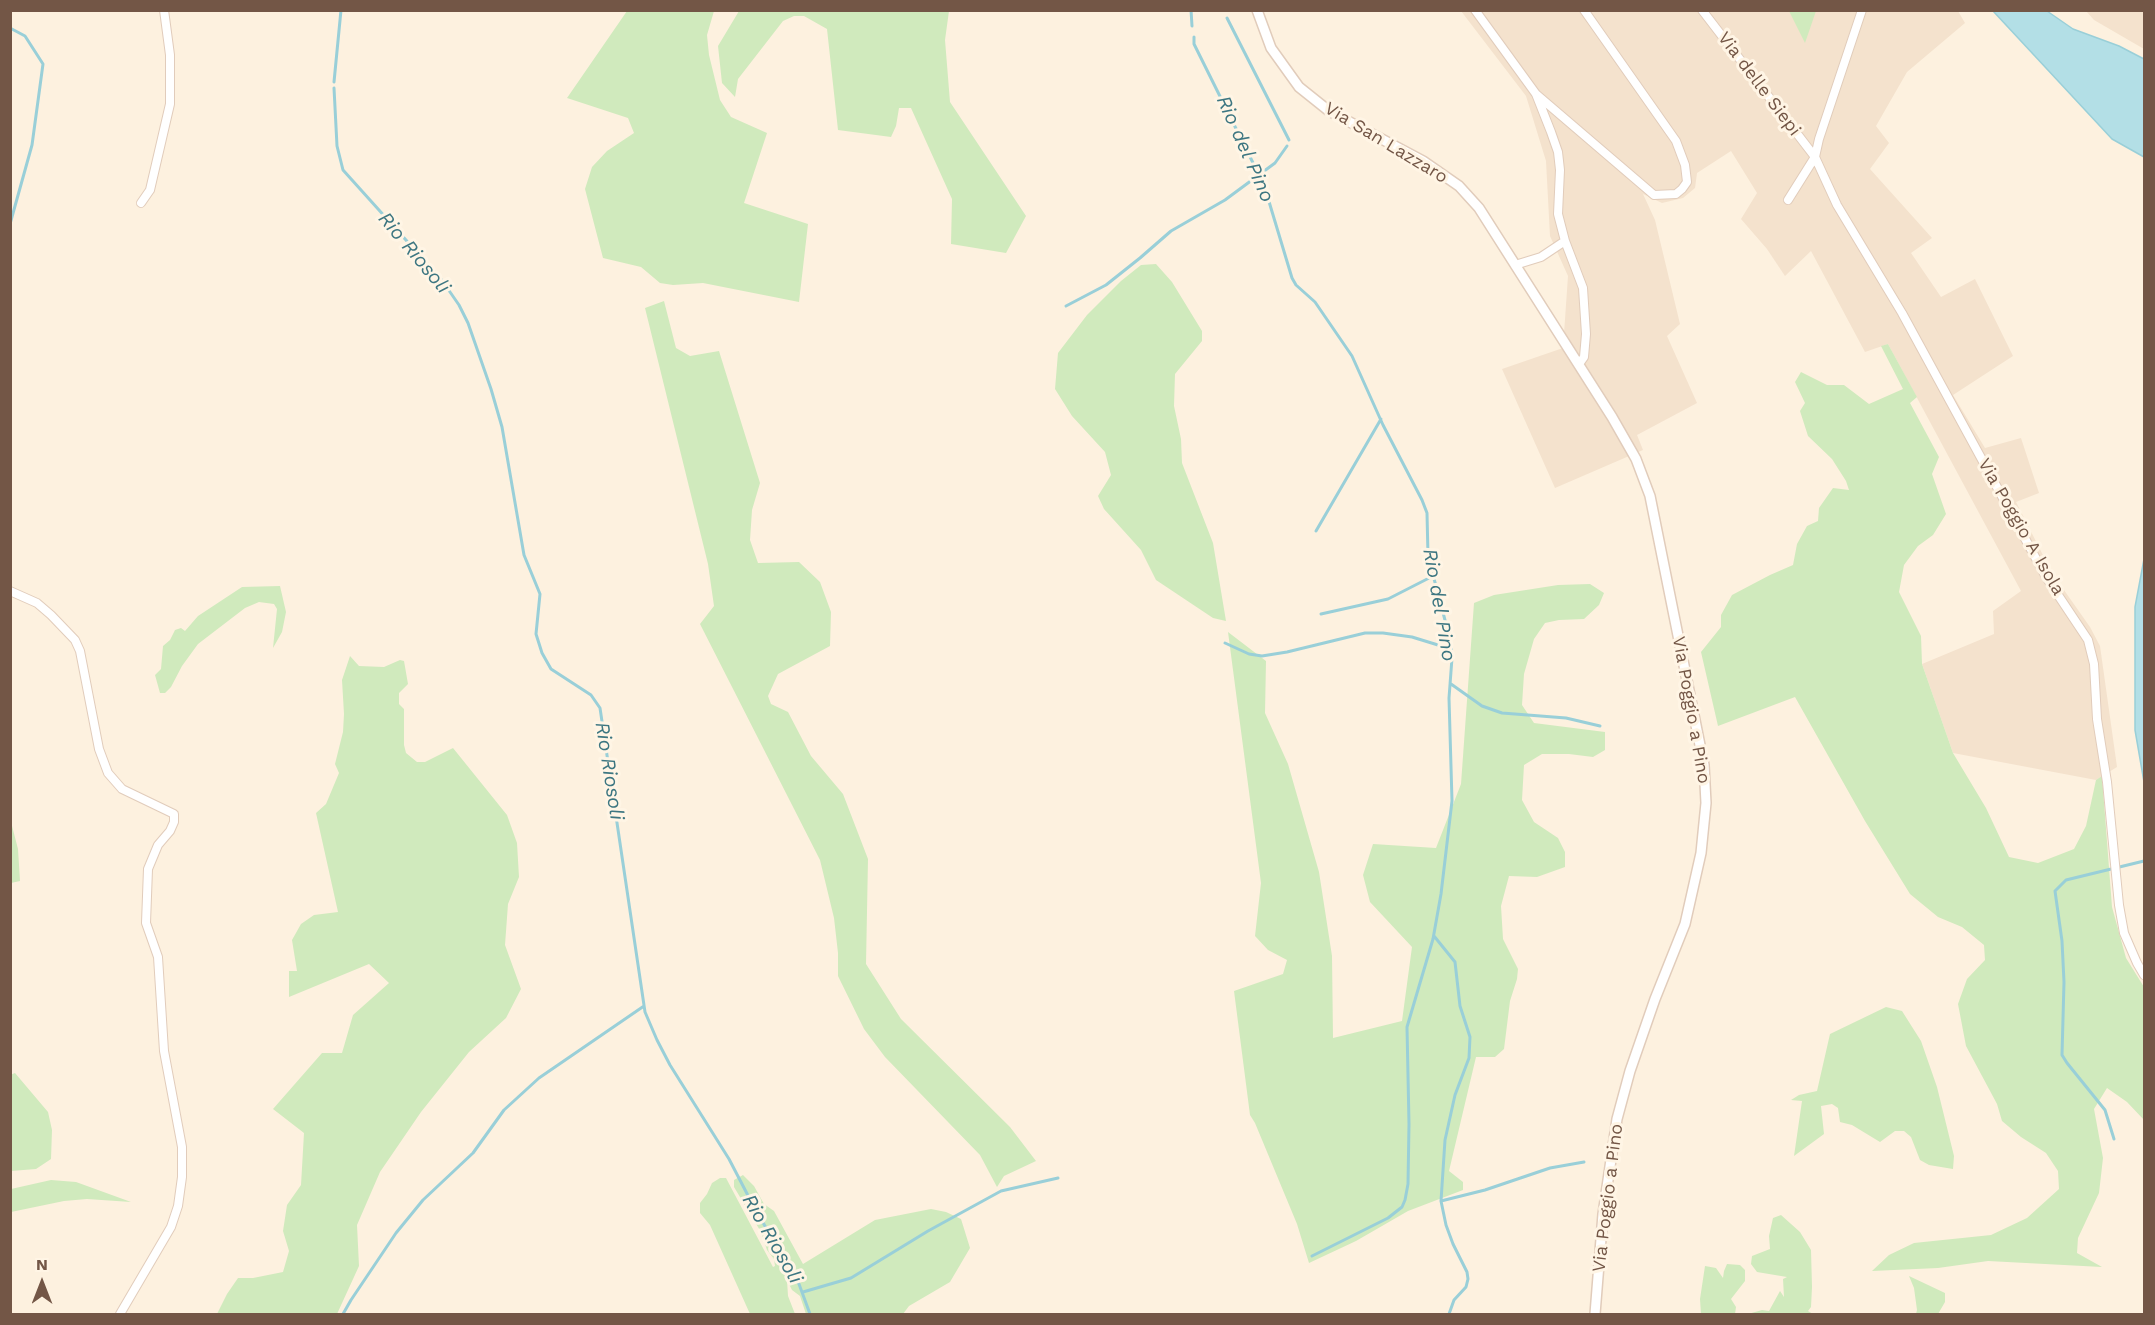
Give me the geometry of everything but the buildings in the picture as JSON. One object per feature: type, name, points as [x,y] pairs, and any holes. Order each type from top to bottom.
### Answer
[{"type":"street","points":[[141,203],[150,190],[170,104],[170,55],[164,10]]},
{"type":"street","name":"Via San Lazzaro","points":[[1257,10],[1271,48],[1299,87],[1329,111],[1423,161],[1459,186],[1479,208],[1579,364]]},
{"type":"street","points":[[1474,10],[1536,94],[1654,195],[1676,194],[1687,182],[1685,165],[1676,141],[1584,11]]},
{"type":"street","name":"Via delle Siepi","points":[[1702,10],[1815,157]]},
{"type":"street","points":[[1788,200],[1815,157],[1862,10]]},
{"type":"street","points":[[1536,94],[1558,152],[1560,170],[1558,214],[1565,242],[1583,288],[1586,334],[1584,357],[1579,364]]},
{"type":"street","name":"Via Poggio A Isola","points":[[1815,157],[1837,205],[1902,313],[2046,577],[2088,640],[2094,664],[2097,719],[2107,782],[2124,933],[2145,975]]},
{"type":"street","points":[[1515,265],[1541,257],[1565,242]]},
{"type":"street","name":"Via Poggio a Pino","points":[[1579,364],[1636,459],[1650,496],[1704,765],[1706,804],[1701,853],[1685,924],[1651,1009],[1617,1119],[1603,1214],[1595,1314]]},
{"type":"street","points":[[10,591],[37,603],[75,640],[80,651],[99,749],[108,773],[122,789],[174,814],[174,822],[170,831],[158,845],[148,869],[146,923],[158,957],[164,1051],[183,1147],[182,1177],[178,1206],[171,1227],[120,1314]]},
{"type":"shaded area","points":[[1461,11],[1958,11],[1965,23],[1907,72],[1876,126],[1889,143],[1870,169],[1932,238],[1911,253],[1941,297],[1975,279],[2013,356],[1953,395],[1985,448],[2021,438],[2039,493],[2016,502],[2052,573],[2090,627],[2100,646],[2117,767],[2096,780],[1953,753],[1922,664],[1994,634],[1993,611],[2021,591],[1888,344],[1865,352],[1811,251],[1785,276],[1767,249],[1741,219],[1757,193],[1731,151],[1697,173],[1695,188],[1683,198],[1662,203],[1643,194],[1655,220],[1680,324],[1667,336],[1697,403],[1637,435],[1643,450],[1555,488],[1502,369],[1563,348],[1568,276],[1550,236],[1546,161],[1526,96]]},
{"type":"shaded area","points":[[2086,11],[2144,11],[2144,49],[2094,20]]},
{"type":"green space","points":[[627,11],[714,11],[707,35],[709,55],[720,100],[731,117],[767,133],[744,203],[808,224],[799,302],[703,283],[673,285],[660,283],[641,267],[603,258],[585,189],[592,167],[607,151],[634,133],[628,118],[567,98]]},
{"type":"green space","points":[[739,11],[949,11],[945,40],[950,102],[1026,216],[1006,253],[951,244],[952,199],[911,108],[899,108],[896,126],[891,137],[838,130],[827,29],[804,16],[794,16],[783,21],[738,79],[735,97],[722,83],[718,46]]},
{"type":"green space","points":[[1789,11],[1816,11],[1805,43]]},
{"type":"green space","points":[[1156,264],[1172,282],[1202,331],[1202,341],[1175,374],[1174,406],[1181,439],[1182,463],[1213,543],[1226,621],[1213,618],[1156,580],[1141,550],[1104,509],[1098,496],[1111,475],[1105,452],[1072,416],[1055,389],[1058,353],[1087,315],[1121,281],[1141,265]]},
{"type":"green space","points":[[664,301],[676,348],[690,356],[719,351],[760,483],[752,510],[750,540],[758,563],[799,562],[820,582],[831,612],[830,646],[778,674],[768,696],[771,704],[788,712],[811,756],[843,794],[868,859],[866,964],[901,1019],[1010,1127],[1036,1161],[1004,1176],[997,1187],[980,1155],[885,1057],[864,1029],[838,976],[834,918],[820,860],[700,624],[714,606],[708,564],[645,308]]},
{"type":"green space","points":[[1888,344],[1917,397],[1910,403],[1939,457],[1932,474],[1946,514],[1933,535],[1918,546],[1904,565],[1899,592],[1921,636],[1922,664],[1953,753],[1986,808],[2009,857],[2038,863],[2074,849],[2086,826],[2096,780],[2102,776],[2112,907],[2126,958],[2144,987],[2144,1120],[2127,1102],[2107,1088],[2094,1109],[2103,1158],[2099,1193],[2078,1238],[2077,1253],[2102,1267],[1988,1261],[1938,1268],[1872,1271],[1889,1255],[1914,1243],[1991,1235],[2027,1218],[2059,1189],[2058,1171],[2046,1153],[2002,1121],[1997,1104],[1966,1046],[1958,1004],[1967,979],[1985,960],[1984,945],[1962,927],[1938,917],[1910,894],[1865,821],[1795,697],[1718,726],[1701,652],[1721,627],[1721,615],[1732,595],[1793,565],[1797,544],[1807,526],[1818,521],[1819,508],[1833,488],[1849,490],[1832,459],[1808,436],[1800,411],[1805,403],[1795,382],[1801,372],[1827,385],[1844,385],[1869,404],[1903,389],[1881,346]]},
{"type":"green space","points":[[1590,584],[1604,593],[1599,605],[1584,619],[1545,623],[1534,639],[1524,674],[1522,705],[1534,723],[1605,732],[1605,750],[1593,757],[1542,754],[1524,765],[1522,800],[1534,822],[1558,838],[1565,852],[1565,867],[1537,877],[1509,876],[1501,906],[1503,939],[1518,969],[1517,979],[1510,1001],[1504,1049],[1495,1057],[1476,1057],[1449,1171],[1463,1182],[1463,1190],[1408,1211],[1356,1241],[1309,1263],[1297,1224],[1250,1115],[1234,991],[1283,974],[1287,960],[1268,950],[1255,936],[1261,883],[1228,632],[1266,661],[1265,713],[1288,764],[1319,872],[1332,956],[1333,1038],[1402,1021],[1412,947],[1370,902],[1363,875],[1373,844],[1436,848],[1461,784],[1474,603],[1494,595],[1558,585]]},
{"type":"green space","points":[[280,586],[286,612],[282,632],[273,648],[277,609],[274,604],[259,602],[245,608],[198,644],[182,666],[171,687],[165,693],[160,693],[155,675],[161,669],[163,646],[170,640],[175,630],[181,628],[185,631],[198,616],[242,587]]},
{"type":"green space","points":[[350,656],[359,666],[384,667],[400,660],[404,661],[408,684],[399,693],[399,704],[404,709],[406,753],[417,762],[425,762],[453,748],[507,815],[517,843],[519,877],[508,904],[505,945],[521,989],[506,1018],[469,1052],[421,1112],[380,1172],[357,1225],[359,1266],[337,1314],[217,1314],[238,1278],[253,1278],[283,1272],[289,1251],[283,1231],[287,1205],[301,1185],[304,1133],[273,1109],[322,1053],[342,1053],[353,1015],[389,983],[369,964],[289,997],[289,971],[297,971],[292,940],[301,924],[314,915],[338,912],[316,813],[326,804],[339,773],[335,764],[343,732],[342,680]]},
{"type":"green space","points":[[11,822],[18,849],[20,881],[11,883]]},
{"type":"green space","points":[[1886,1007],[1902,1011],[1921,1041],[1937,1087],[1954,1156],[1953,1169],[1929,1165],[1920,1160],[1911,1137],[1904,1131],[1895,1131],[1880,1142],[1852,1125],[1840,1122],[1838,1108],[1832,1104],[1821,1106],[1824,1134],[1794,1156],[1802,1101],[1791,1100],[1799,1095],[1817,1091],[1830,1034]]},
{"type":"green space","points":[[15,1073],[48,1112],[52,1130],[51,1159],[36,1169],[11,1171],[10,1075]]},
{"type":"green space","points":[[743,1175],[754,1186],[764,1204],[774,1211],[803,1264],[875,1220],[931,1209],[946,1212],[961,1219],[970,1248],[950,1282],[909,1306],[903,1314],[806,1314],[800,1296],[792,1290],[787,1280],[788,1296],[795,1314],[750,1314],[710,1225],[700,1213],[700,1203],[712,1183],[720,1178],[726,1178],[773,1267],[775,1266],[761,1232],[734,1187],[734,1180]]},
{"type":"green space","points":[[51,1180],[76,1182],[131,1202],[87,1199],[64,1201],[11,1212],[11,1189]]},
{"type":"green space","points":[[1781,1215],[1800,1232],[1811,1250],[1812,1287],[1811,1307],[1808,1311],[1813,1314],[1748,1314],[1762,1310],[1769,1311],[1780,1291],[1784,1297],[1783,1279],[1787,1277],[1757,1272],[1751,1264],[1752,1256],[1770,1249],[1769,1236],[1773,1218]]},
{"type":"green space","points":[[1727,1264],[1740,1265],[1745,1270],[1745,1281],[1731,1299],[1736,1307],[1735,1314],[1701,1314],[1700,1299],[1705,1266],[1716,1268],[1723,1278]]},
{"type":"green space","points":[[1909,1276],[1945,1293],[1945,1302],[1938,1314],[1916,1314],[1914,1288]]},
{"type":"water","points":[[1993,11],[2047,11],[2073,29],[2119,46],[2144,59],[2144,157],[2112,139]]},
{"type":"water","points":[[2144,559],[2144,782],[2135,730],[2135,607]]},
{"type":"waterway","name":"Rio Riosoli","points":[[334,82],[341,10]]},
{"type":"waterway","name":"Rio del Pino","points":[[1191,10],[1192,26]]},
{"type":"waterway","points":[[1227,18],[1289,140]]},
{"type":"waterway","points":[[10,28],[25,36],[43,64],[32,145],[10,224]]},
{"type":"waterway","name":"Rio del Pino","points":[[1194,37],[1194,44],[1264,185],[1292,278],[1296,285],[1315,302],[1352,356],[1383,425],[1422,500],[1427,513],[1428,556],[1450,639],[1452,658],[1449,698],[1452,801],[1441,894],[1433,939],[1407,1027],[1409,1124],[1408,1184],[1405,1200],[1402,1207],[1388,1218],[1312,1256]]},
{"type":"waterway","name":"Rio Riosoli","points":[[334,88],[337,146],[343,170],[441,279],[468,323],[502,427],[524,555],[540,594],[536,634],[542,653],[551,669],[591,695],[600,708],[645,1012],[670,1065],[729,1159],[799,1284],[810,1314]]},
{"type":"waterway","points":[[1066,306],[1106,285],[1171,231],[1225,200],[1275,163],[1287,146]]},
{"type":"waterway","points":[[1316,531],[1381,419]]},
{"type":"waterway","points":[[1321,614],[1388,599],[1433,576]]},
{"type":"waterway","points":[[1225,643],[1249,654],[1262,656],[1365,633],[1383,633],[1412,637],[1451,649]]},
{"type":"waterway","points":[[1451,684],[1482,706],[1502,713],[1566,718],[1600,726]]},
{"type":"waterway","points":[[2114,1139],[2105,1110],[2062,1055],[2064,982],[2062,941],[2055,891],[2066,880],[2144,861]]},
{"type":"waterway","name":"Rio del Pino","points":[[1434,936],[1455,962],[1460,1006],[1470,1037],[1469,1058],[1455,1095],[1445,1140],[1441,1201],[1446,1225],[1468,1279],[1466,1287],[1454,1300],[1449,1314]]},
{"type":"waterway","points":[[343,1314],[396,1233],[423,1200],[473,1153],[504,1110],[539,1078],[644,1006]]},
{"type":"waterway","points":[[1441,1201],[1485,1190],[1550,1168],[1584,1162]]},
{"type":"waterway","points":[[803,1292],[851,1278],[928,1231],[1001,1191],[1058,1178]]}]
